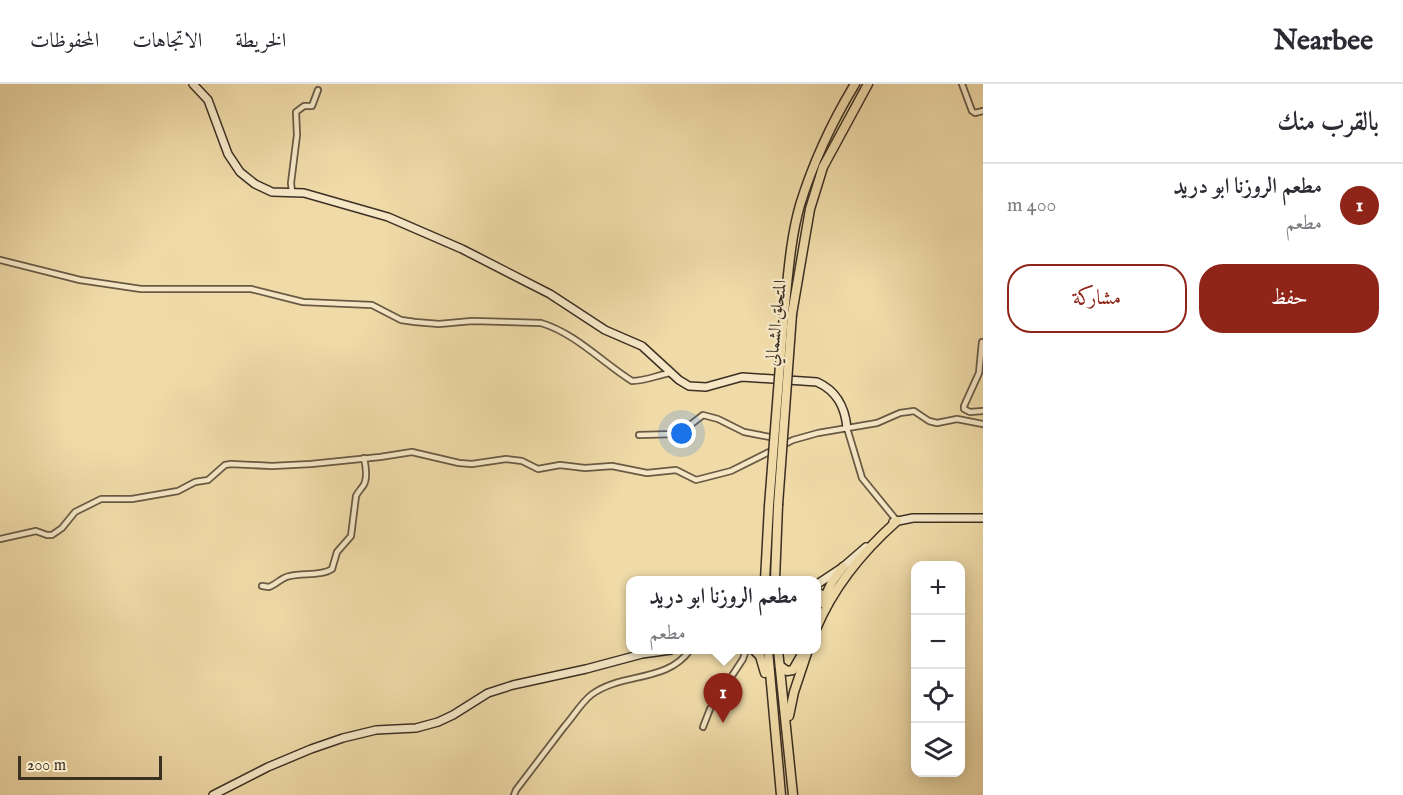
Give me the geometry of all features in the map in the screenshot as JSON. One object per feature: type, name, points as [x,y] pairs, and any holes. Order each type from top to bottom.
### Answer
[{"type":"highway","name":"المتحلق الشمالي","points":[[765,576],[774,506],[792,249],[800,207],[818,156],[855,84]]},
{"type":"highway","name":"المتحلق الشمالي","points":[[788,314],[810,210],[823,167],[868,84]]},
{"type":"highway","name":"المتحلق الشمالي","points":[[774,506],[775,576]]},
{"type":"highway","points":[[824,598],[897,521]]},
{"type":"highway","points":[[824,598],[843,567]]},
{"type":"highway","points":[[758,654],[762,662],[773,711]]},
{"type":"highway","points":[[768,654],[781,795]]},
{"type":"highway","points":[[778,654],[793,795]]},
{"type":"highway","points":[[780,666],[787,671],[793,670],[801,654]]},
{"type":"highway","points":[[787,729],[794,692],[807,654]]},
{"type":"street","points":[[192,84],[208,100],[225,146],[240,172],[255,184],[272,192],[304,193],[388,217],[462,249],[550,294],[605,330],[620,338],[632,340],[656,357],[670,373],[689,386],[713,386],[742,377],[818,382],[828,387],[837,396],[845,414],[862,478],[897,521]]},
{"type":"street","points":[[962,84],[972,111],[975,113],[983,111]]},
{"type":"street","points":[[292,192],[297,135],[296,112],[304,106],[314,104],[318,90]]},
{"type":"street","points":[[0,260],[80,280],[141,289],[250,289],[303,302],[372,305],[401,320],[415,322],[439,324],[472,321],[541,323],[580,344],[633,381],[670,373]]},
{"type":"street","points":[[982,342],[979,373],[964,409],[968,412],[983,411]]},
{"type":"street","points":[[0,538],[36,531],[52,535],[62,528],[75,512],[101,499],[132,499],[178,491],[195,482],[208,480],[225,465],[272,466],[412,452],[459,463],[472,464],[506,459],[522,461],[538,469],[560,465],[585,468],[612,466],[646,473],[676,470],[696,480],[731,471],[789,441],[818,433],[877,423],[900,413],[914,411],[929,421],[937,423],[957,419],[983,424]]},
{"type":"street","points":[[639,435],[675,434],[703,415],[718,419],[744,432],[789,441]]},
{"type":"street","points":[[262,586],[269,587],[287,576],[325,573],[332,569],[336,552],[351,536],[356,496],[364,486],[364,458]]},
{"type":"street","points":[[821,582],[843,567],[891,522],[913,518],[983,518]]},
{"type":"street","points":[[213,795],[311,748],[375,730],[416,728],[438,722],[488,693],[642,654]]},
{"type":"street","points":[[514,795],[592,694],[604,688],[654,674],[675,665],[686,654]]},
{"type":"street","points":[[704,727],[710,709],[744,654]]},
{"type":"place","name":"مطعم الروزنا ابو دريد","points":[[723,723]]}]
